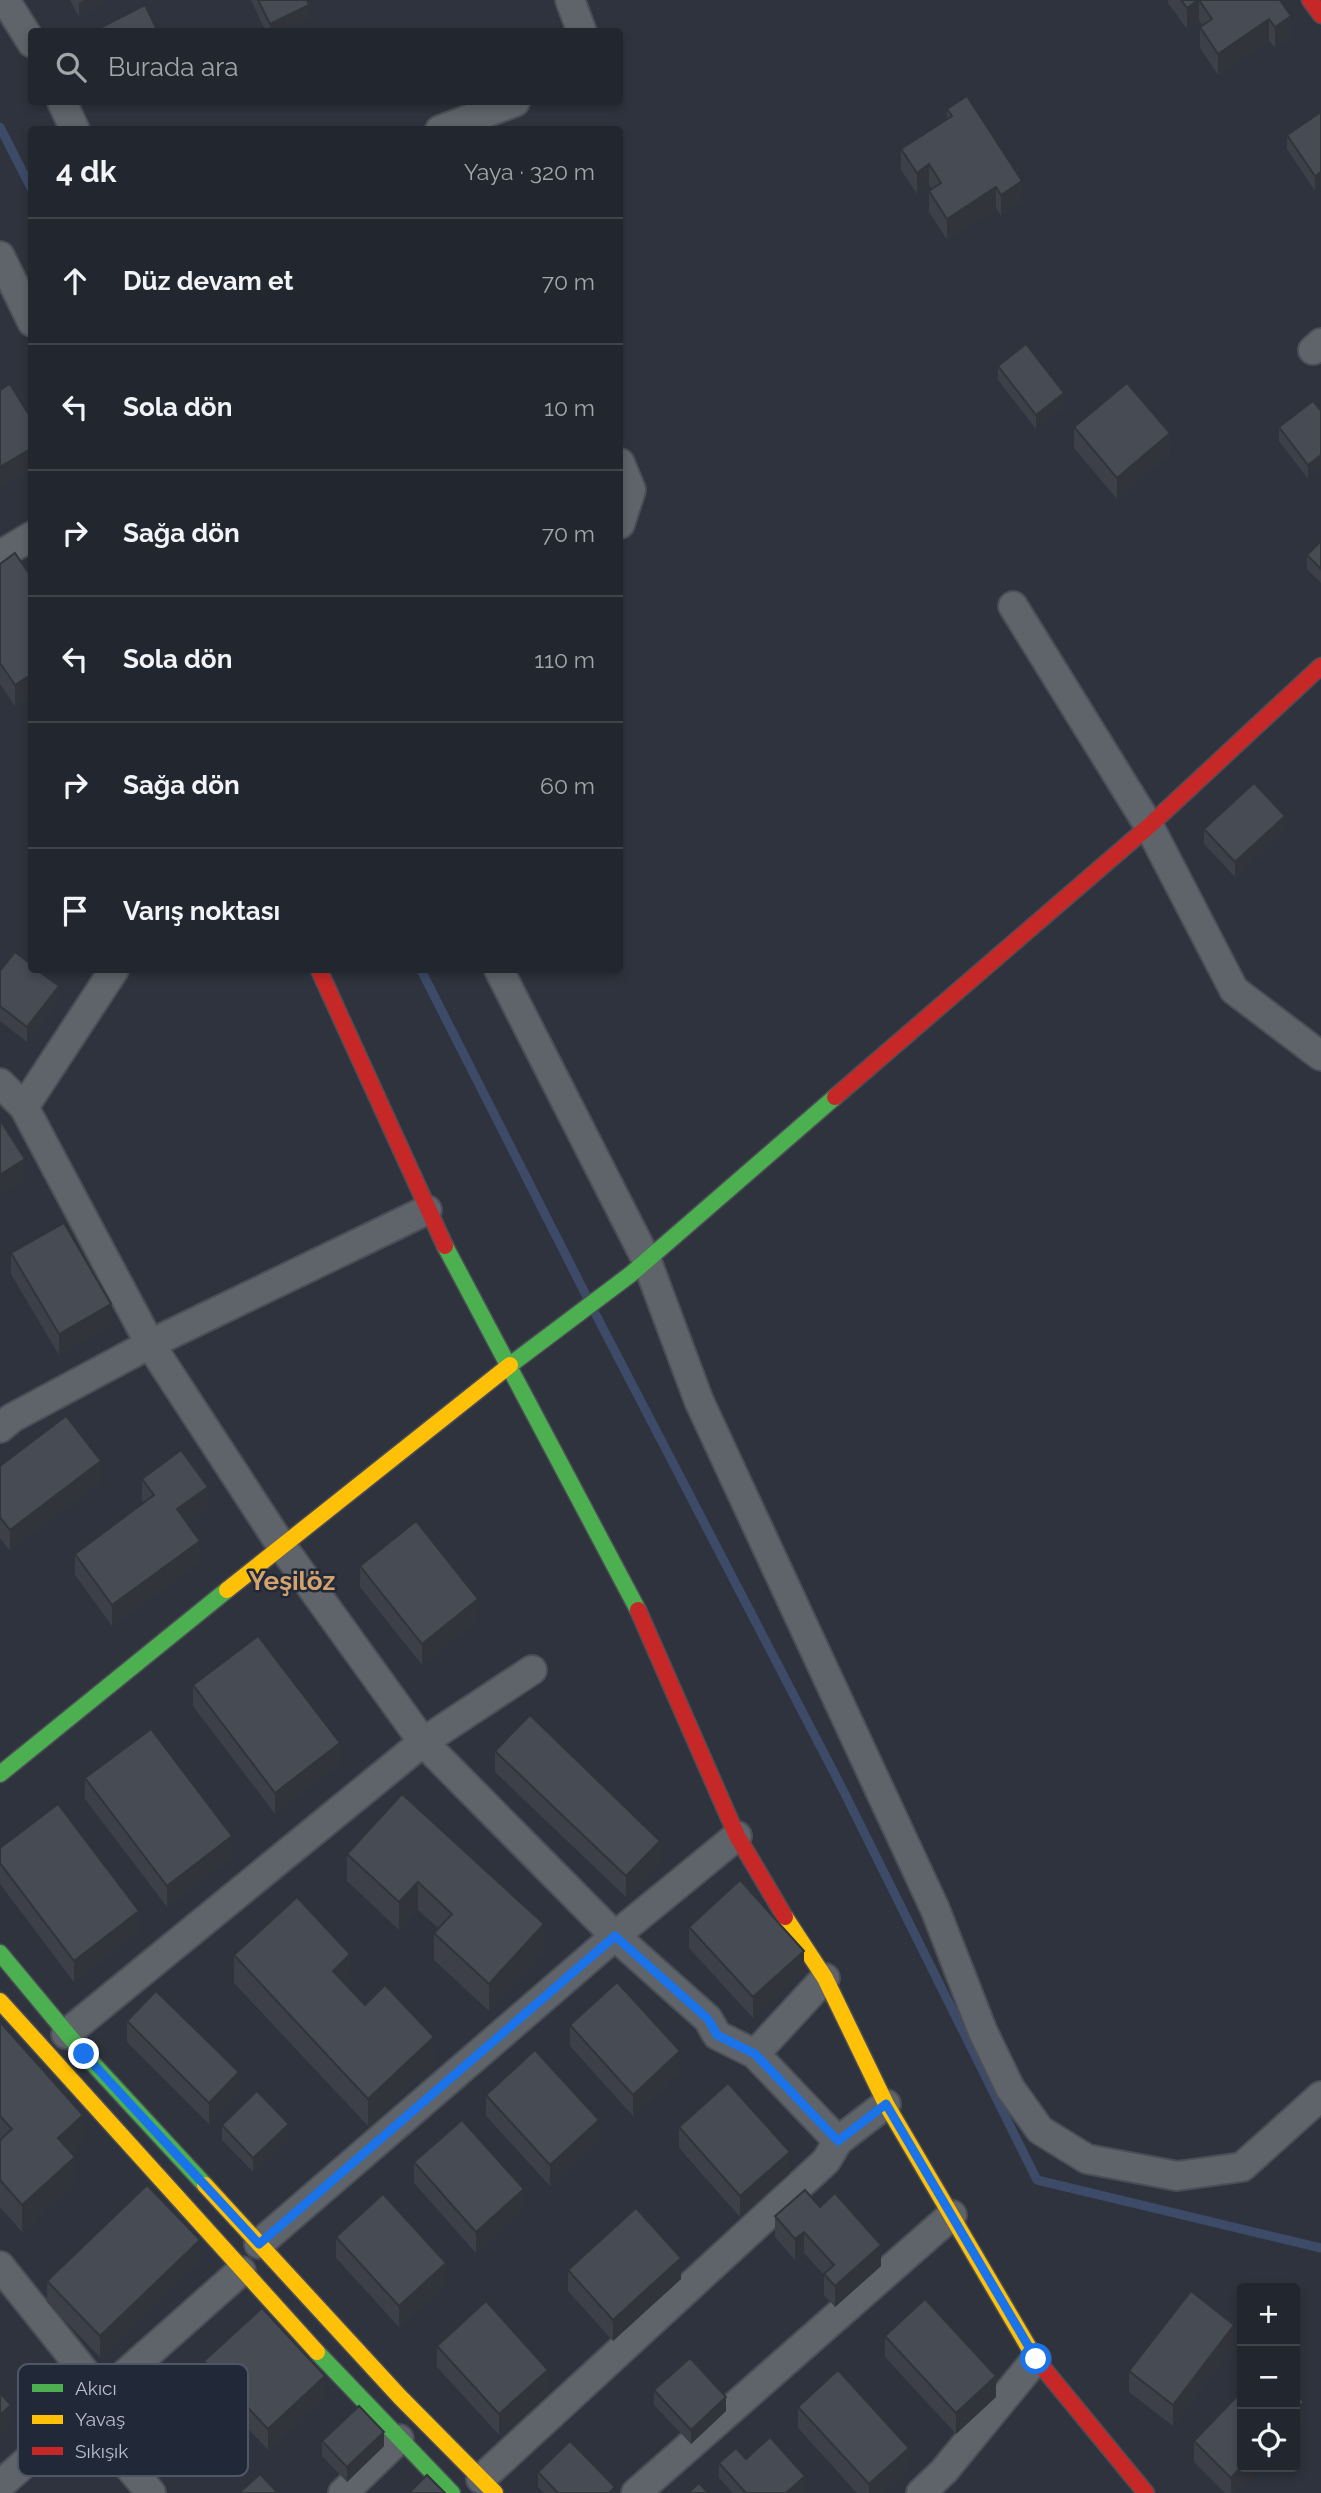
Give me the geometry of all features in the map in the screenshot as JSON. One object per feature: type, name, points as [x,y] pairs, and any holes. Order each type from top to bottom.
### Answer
[{"type":"street","points":[[5,0],[28,37]]},
{"type":"street","points":[[570,0],[580,28]]},
{"type":"street","points":[[1310,0],[1321,15]]},
{"type":"street","points":[[63,105],[73,126]]},
{"type":"street","points":[[451,126],[507,105]]},
{"type":"street","points":[[0,256],[28,314]]},
{"type":"street","points":[[623,470],[631,490],[623,515]]},
{"type":"street","points":[[0,555],[28,538]]},
{"type":"street","points":[[1013,607],[1149,826],[1234,990],[1321,1056]]},
{"type":"street","points":[[0,1774],[281,1545],[543,1338],[639,1266],[1149,826],[1321,666]]},
{"type":"street","points":[[24,1107],[112,973]]},
{"type":"street","points":[[319,973],[427,1210],[508,1368],[627,1586],[737,1836],[781,1912],[825,1978],[886,2104],[1036,2359],[1146,2493]]},
{"type":"street","points":[[500,973],[639,1266],[934,1909],[983,2032],[1010,2088],[1040,2130],[1087,2160],[1177,2176],[1242,2167],[1321,2096]]},
{"type":"street","points":[[0,1083],[24,1107],[150,1344],[281,1545],[423,1742],[615,1936],[708,2019],[717,2035],[755,2054],[838,2141]]},
{"type":"street","points":[[0,1428],[12,1418],[150,1344],[427,1210]]},
{"type":"street","points":[[66,2034],[423,1742],[531,1670]]},
{"type":"street","points":[[20,1779],[29,1751]]},
{"type":"street","points":[[259,2244],[615,1936],[737,1836]]},
{"type":"street","points":[[0,1953],[66,2034],[259,2244],[488,2486],[826,2161],[838,2141],[886,2104]]},
{"type":"street","points":[[755,2054],[825,1978]]},
{"type":"street","points":[[0,2001],[241,2271],[452,2493]]},
{"type":"street","points":[[636,2493],[952,2215]]},
{"type":"street","points":[[0,2266],[67,2364]]},
{"type":"street","points":[[137,2364],[241,2271]]},
{"type":"street","points":[[921,2493],[944,2471],[1036,2359]]},
{"type":"street","points":[[343,2493],[399,2439]]},
{"type":"street","points":[[0,2485],[18,2469]]},
{"type":"street","points":[[140,2476],[151,2493]]},
{"type":"building","points":[[258,0],[307,0],[309,5],[270,24]]},
{"type":"building","points":[[1181,0],[1198,0],[1187,8]]},
{"type":"building","points":[[1199,0],[1280,0],[1291,16],[1275,27],[1269,19],[1218,54],[1200,27],[1212,19]]},
{"type":"building","points":[[145,5],[156,28],[100,28]]},
{"type":"building","points":[[967,96],[1022,181],[1001,195],[996,187],[947,219],[929,191],[941,183],[929,164],[917,173],[901,149],[952,116],[947,109]]},
{"type":"building","points":[[1321,112],[1321,172],[1315,176],[1287,135]]},
{"type":"building","points":[[1026,344],[1064,393],[1036,415],[998,366]]},
{"type":"building","points":[[1127,383],[1170,433],[1117,478],[1074,427]]},
{"type":"building","points":[[10,384],[28,413],[28,450],[0,467],[0,390]]},
{"type":"building","points":[[1313,401],[1321,411],[1321,455],[1308,465],[1279,427]]},
{"type":"building","points":[[1321,541],[1321,569],[1307,555]]},
{"type":"building","points":[[15,553],[28,572],[28,677],[15,685],[0,663],[0,564]]},
{"type":"building","points":[[1254,783],[1285,816],[1235,862],[1204,829]]},
{"type":"building","points":[[15,952],[28,962],[28,973],[41,973],[59,986],[27,1027],[0,1006],[0,971]]},
{"type":"building","points":[[0,1120],[25,1159],[0,1175]]},
{"type":"building","points":[[64,1223],[111,1304],[59,1334],[11,1253]]},
{"type":"building","points":[[66,1416],[101,1461],[10,1530],[0,1517],[0,1466]]},
{"type":"building","points":[[181,1450],[208,1487],[177,1509],[200,1541],[112,1605],[75,1554],[154,1495],[142,1479]]},
{"type":"building","points":[[416,1521],[478,1599],[422,1644],[360,1566]]},
{"type":"building","points":[[258,1636],[340,1743],[275,1793],[193,1685]]},
{"type":"building","points":[[530,1715],[660,1841],[626,1876],[495,1751]]},
{"type":"building","points":[[151,1729],[232,1836],[167,1886],[85,1778]]},
{"type":"building","points":[[402,1794],[544,1924],[489,1984],[434,1933],[452,1914],[418,1882],[399,1902],[347,1854]]},
{"type":"building","points":[[58,1804],[139,1911],[74,1961],[0,1863],[0,1848]]},
{"type":"building","points":[[740,1880],[804,1951],[753,1997],[689,1927]]},
{"type":"building","points":[[297,1897],[350,1954],[333,1971],[365,2005],[385,1985],[434,2037],[368,2099],[234,1955]]},
{"type":"building","points":[[617,1982],[680,2051],[633,2095],[570,2025]]},
{"type":"building","points":[[156,1991],[239,2072],[209,2103],[127,2021]]},
{"type":"building","points":[[0,2022],[83,2115],[58,2138],[75,2157],[22,2205],[0,2180],[0,2140],[12,2129],[0,2116]]},
{"type":"building","points":[[535,2050],[599,2120],[550,2165],[486,2095]]},
{"type":"building","points":[[728,2083],[790,2152],[740,2196],[679,2127]]},
{"type":"building","points":[[257,2091],[289,2124],[253,2158],[222,2125]]},
{"type":"building","points":[[462,2120],[524,2189],[476,2232],[414,2162]]},
{"type":"building","points":[[147,2185],[200,2240],[100,2336],[47,2281]]},
{"type":"building","points":[[805,2190],[820,2207],[835,2193],[881,2245],[835,2286],[824,2274],[834,2265],[804,2232],[795,2239],[775,2216]]},
{"type":"building","points":[[383,2194],[446,2263],[399,2306],[336,2237]]},
{"type":"building","points":[[636,2208],[681,2258],[613,2320],[568,2270]]},
{"type":"building","points":[[1191,2291],[1234,2325],[1173,2405],[1129,2371]]},
{"type":"building","points":[[925,2299],[996,2376],[956,2413],[885,2336]]},
{"type":"building","points":[[486,2301],[548,2370],[499,2414],[437,2346]]},
{"type":"building","points":[[262,2308],[325,2376],[268,2429],[248,2408],[248,2364],[207,2364],[204,2361]]},
{"type":"building","points":[[690,2358],[726,2397],[691,2430],[654,2390]]},
{"type":"building","points":[[838,2370],[909,2448],[869,2484],[798,2407]]},
{"type":"building","points":[[0,2393],[11,2405],[0,2415]]},
{"type":"building","points":[[1237,2396],[1237,2471],[1231,2478],[1194,2441]]},
{"type":"building","points":[[359,2406],[384,2432],[347,2467],[322,2441]]},
{"type":"building","points":[[770,2437],[805,2476],[786,2493],[746,2493],[719,2463],[736,2448],[746,2459]]},
{"type":"building","points":[[570,2441],[615,2487],[609,2493],[558,2493],[538,2472]]},
{"type":"building","points":[[260,2474],[278,2493],[239,2493]]},
{"type":"building","points":[[427,2475],[445,2493],[409,2493]]},
{"type":"building","points":[[699,2483],[708,2493],[688,2493]]},
{"type":"waterway","points":[[0,127],[28,182]]},
{"type":"waterway","points":[[423,973],[587,1297]]},
{"type":"waterway","points":[[595,1313],[843,1790],[1037,2180],[1321,2248]]},
{"type":"traffic: fast","points":[[510,1365],[631,1274],[835,1097]]},
{"type":"traffic: fast","points":[[445,1246],[638,1610]]},
{"type":"traffic: fast","points":[[0,1774],[227,1590]]},
{"type":"traffic: fast","points":[[0,1953],[84,2054],[205,2185]]},
{"type":"traffic: fast","points":[[317,2352],[452,2493]]},
{"type":"traffic: slow","points":[[227,1590],[510,1365]]},
{"type":"traffic: slow","points":[[785,1917],[825,1978],[886,2104],[1035,2358]]},
{"type":"traffic: slow","points":[[0,2001],[317,2352]]},
{"type":"traffic: slow","points":[[205,2185],[400,2397],[495,2493]]},
{"type":"traffic: jam","points":[[1310,0],[1321,15]]},
{"type":"traffic: jam","points":[[835,1097],[1149,826],[1321,666]]},
{"type":"traffic: jam","points":[[320,973],[445,1246]]},
{"type":"traffic: jam","points":[[638,1610],[737,1836],[785,1917]]},
{"type":"traffic: jam","points":[[1035,2358],[1146,2493]]},
{"type":"district","name":"Yeşilöz","points":[[292,1581]]},
{"type":"route","points":[[84,2054],[259,2244],[615,1936],[708,2019],[717,2035],[755,2054],[838,2141],[886,2104],[1036,2359]]}]
